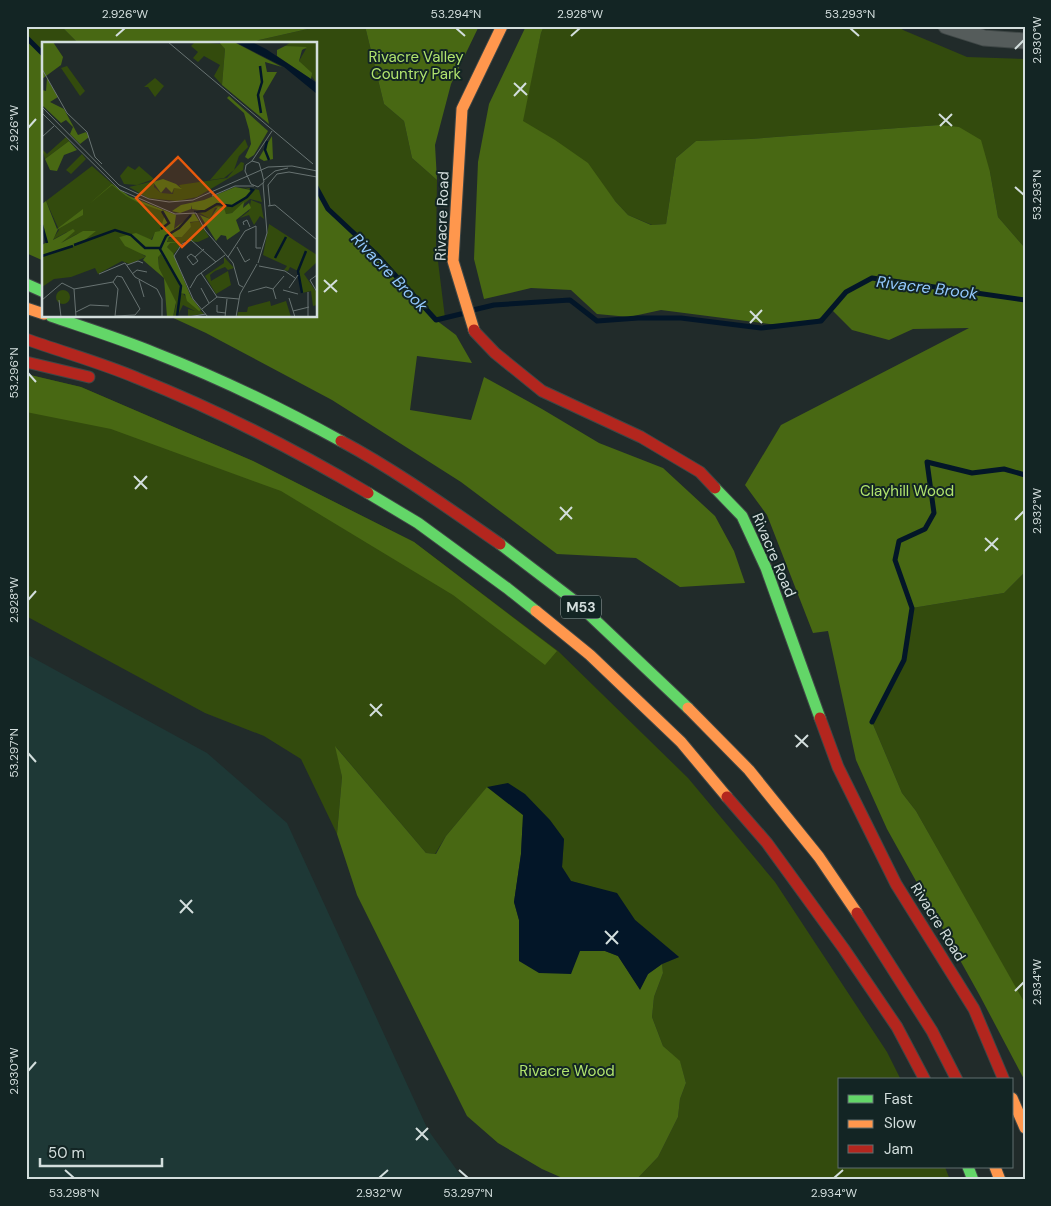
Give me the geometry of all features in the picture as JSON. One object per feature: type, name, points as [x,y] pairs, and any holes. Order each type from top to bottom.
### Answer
[{"type":"main road","name":"Rivacre Road","points":[[502,26],[462,109],[453,261],[475,332],[495,353],[542,391],[640,437],[700,472],[742,516],[766,568],[838,767],[896,884],[974,1009],[1003,1078]]},
{"type":"main road","points":[[26,284],[42,291]]},
{"type":"main road","points":[[26,308],[42,313]]},
{"type":"main road","name":"M53","points":[[56,318],[155,354],[250,394],[369,456],[505,548],[576,602],[695,714],[749,770],[819,857],[932,1031],[955,1078]]},
{"type":"main road","name":"M53","points":[[26,339],[136,377],[229,418],[336,474],[418,523],[507,588],[590,655],[681,742],[767,843],[844,949],[897,1027],[924,1078]]},
{"type":"main road","points":[[169,347],[250,394]]},
{"type":"main road","points":[[26,362],[102,380]]},
{"type":"main road","points":[[138,391],[229,418]]},
{"type":"main road","points":[[1014,1103],[1025,1128]]},
{"type":"main road","points":[[968,1168],[973,1180]]},
{"type":"main road","points":[[995,1168],[1000,1180]]},
{"type":"street","points":[[946,26],[984,38],[1025,41]]},
{"type":"shaded area","points":[[26,654],[207,753],[287,823],[428,1130],[464,1180],[26,1180]]},
{"type":"shaded area","points":[[508,783],[525,794],[550,820],[564,839],[562,867],[571,881],[617,893],[635,920],[679,957],[662,964],[648,974],[640,990],[618,956],[605,951],[580,951],[571,974],[539,973],[519,961],[519,920],[514,902],[521,854],[523,815],[487,787]]},
{"type":"green space","points":[[26,26],[61,26],[77,42],[42,42],[42,53],[26,37]]},
{"type":"green space","points":[[61,26],[321,26],[255,42],[77,42]]},
{"type":"green space","points":[[321,26],[365,26],[384,104],[404,121],[412,158],[437,180],[436,245],[445,318],[436,320],[375,253],[328,209],[318,191],[318,42],[255,42]]},
{"type":"green space","name":"Rivacre Valley Country Park","points":[[365,26],[479,26],[451,84],[435,145],[437,180],[412,158],[404,121],[384,104]]},
{"type":"green space","name":"Clayhill Wood","points":[[526,26],[544,26],[523,121],[588,163],[615,201],[628,215],[651,225],[666,224],[676,158],[696,141],[750,139],[939,125],[959,127],[981,140],[990,172],[998,217],[1025,248],[1025,572],[1004,593],[912,608],[904,660],[872,722],[902,793],[916,811],[1023,1000],[1025,1005],[1025,1081],[887,829],[856,760],[828,631],[813,633],[767,515],[745,485],[781,425],[969,328],[913,329],[889,340],[852,330],[833,311],[809,324],[777,325],[661,310],[629,317],[597,314],[571,290],[531,288],[484,299],[474,259],[478,162],[489,104]]},
{"type":"green space","points":[[544,26],[898,26],[903,30],[967,57],[1025,59],[1025,248],[998,217],[990,172],[939,125],[750,139],[696,141],[676,158],[666,224],[652,225],[628,215],[615,201],[522,121]]},
{"type":"green space","points":[[26,37],[42,53],[42,260],[26,253]]},
{"type":"green space","points":[[318,191],[328,209],[375,253],[436,320],[456,335],[472,363],[417,356],[410,410],[471,420],[484,377],[599,443],[663,468],[715,516],[734,551],[745,583],[680,587],[636,558],[557,554],[461,482],[332,400],[206,333],[173,318],[318,318]]},
{"type":"green space","points":[[26,374],[81,387],[253,461],[414,542],[558,651],[688,778],[775,882],[887,1052],[900,1078],[838,1078],[838,1168],[945,1168],[950,1180],[636,1180],[658,1157],[678,1117],[680,1099],[686,1083],[680,1062],[663,1046],[652,1017],[654,997],[663,973],[662,964],[679,957],[635,920],[617,894],[571,881],[562,867],[564,839],[467,811],[446,836],[435,854],[426,853],[336,747],[342,777],[337,834],[301,759],[264,736],[205,713],[26,616]]},
{"type":"green space","points":[[26,374],[81,387],[253,461],[414,542],[557,651],[545,665],[453,595],[281,491],[111,429],[26,412]]},
{"type":"green space","points":[[1025,572],[1025,1005],[916,811],[902,793],[872,722],[904,660],[912,608],[1004,593]]},
{"type":"green space","name":"Rivacre Wood","points":[[335,746],[426,853],[436,854],[446,836],[487,787],[523,815],[521,854],[514,902],[519,920],[519,961],[580,951],[605,951],[618,956],[640,989],[648,974],[662,964],[663,973],[654,997],[652,1017],[663,1046],[680,1061],[686,1083],[680,1099],[678,1117],[658,1157],[636,1180],[567,1180],[542,1169],[498,1143],[467,1116],[357,895],[337,834],[342,777]]},
{"type":"waterway","name":"Rivacre Brook","points":[[26,37],[42,53]]},
{"type":"waterway","name":"Rivacre Brook","points":[[318,191],[328,209],[375,253],[436,320],[465,313]]},
{"type":"waterway","name":"Rivacre Brook","points":[[473,310],[494,305],[570,300],[597,321],[638,318],[681,318],[761,328],[821,321],[846,292],[872,278],[1025,300]]},
{"type":"waterway","points":[[872,722],[904,660],[912,608],[895,560],[899,541],[925,529],[934,513],[927,462],[972,473],[1004,469],[1025,475]]},
{"type":"traffic: fast","points":[[26,284],[42,291]]},
{"type":"traffic: fast","points":[[57,318],[129,343],[203,373],[273,405],[341,441]]},
{"type":"traffic: fast","points":[[715,488],[742,516],[766,568],[820,718]]},
{"type":"traffic: fast","points":[[368,493],[418,523],[536,611]]},
{"type":"traffic: fast","points":[[500,544],[576,602],[688,708]]},
{"type":"traffic: fast","points":[[968,1168],[973,1180]]},
{"type":"traffic: slow","points":[[474,330],[453,261],[462,109],[502,26]]},
{"type":"traffic: slow","points":[[26,308],[42,313]]},
{"type":"traffic: slow","points":[[536,611],[590,655],[681,742],[727,797]]},
{"type":"traffic: slow","points":[[688,708],[749,770],[819,857],[857,913]]},
{"type":"traffic: slow","points":[[1014,1103],[1025,1128]]},
{"type":"traffic: slow","points":[[995,1168],[1000,1180]]},
{"type":"traffic: jam","points":[[474,330],[495,353],[542,391],[641,437],[700,472],[715,488]]},
{"type":"traffic: jam","points":[[26,339],[96,362],[196,403],[312,461],[368,493]]},
{"type":"traffic: jam","points":[[26,362],[89,377]]},
{"type":"traffic: jam","points":[[341,441],[402,477],[500,544]]},
{"type":"traffic: jam","points":[[820,718],[838,767],[896,884],[974,1009],[1003,1078]]},
{"type":"traffic: jam","points":[[727,797],[767,843],[844,949],[897,1027],[924,1078]]},
{"type":"traffic: jam","points":[[857,913],[932,1031],[956,1078]]}]
